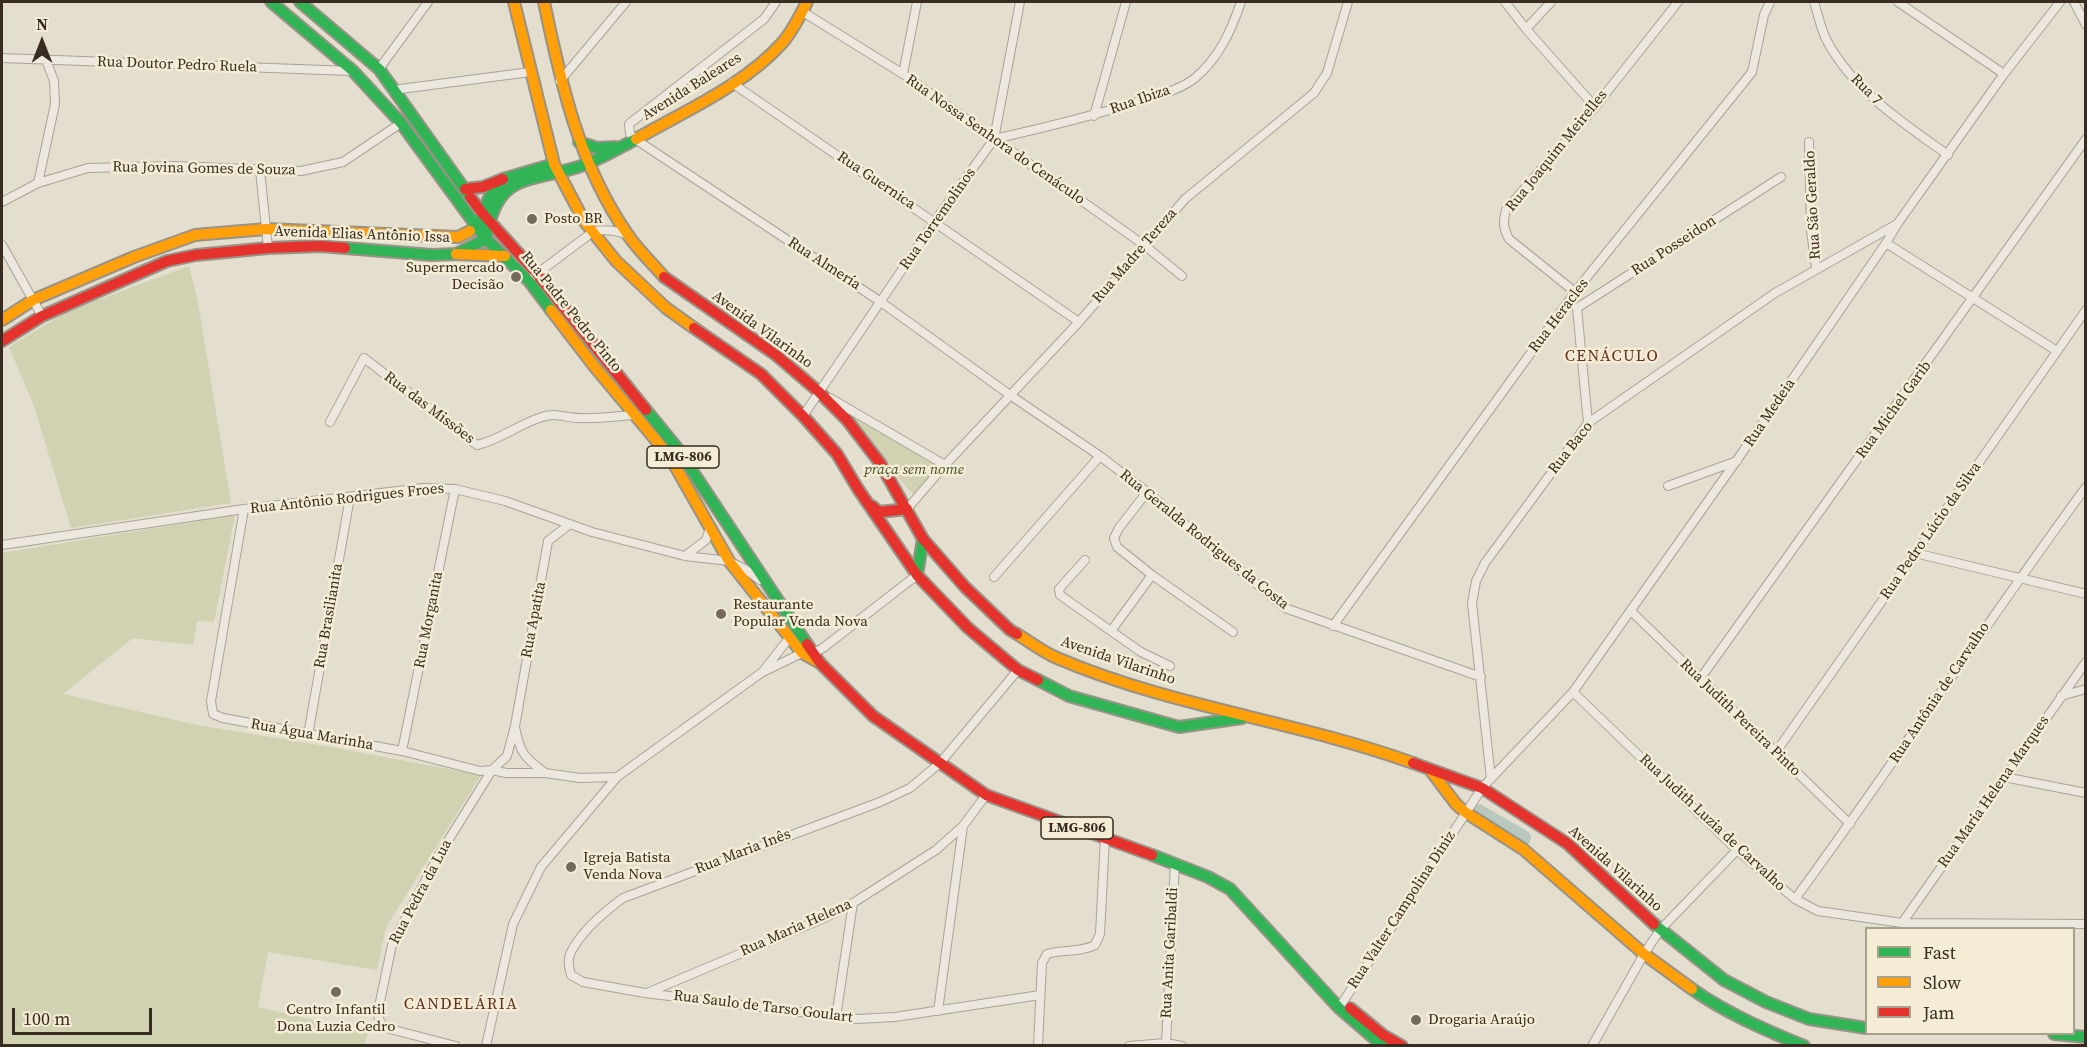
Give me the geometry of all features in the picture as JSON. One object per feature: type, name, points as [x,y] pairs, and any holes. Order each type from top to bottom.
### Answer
[{"type":"main road","name":"Rua Padre Pedro Pinto","points":[[271,2],[353,71],[401,123],[486,239],[533,278],[594,366],[670,458],[729,561],[802,653],[820,663],[873,716],[986,795],[1175,863],[1209,877],[1230,889],[1328,994],[1383,1046]]},
{"type":"main road","points":[[514,2],[530,72],[557,168],[584,221],[616,261],[666,308],[761,374],[803,416],[837,454],[858,489],[917,574],[968,628],[1018,670],[1070,696],[1179,727],[1252,717]]},
{"type":"main road","name":"Avenida Vilarinho","points":[[544,2],[560,81],[579,142],[602,191],[628,235],[666,279],[776,355],[847,420],[880,464],[923,539],[965,587],[1010,630],[1055,657],[1147,690],[1374,749],[1482,788],[1568,844],[1660,930],[1724,980],[1766,1002],[1809,1019],[1865,1028]]},
{"type":"main road","name":"Rua Padre Pedro Pinto","points":[[304,3],[379,69],[465,189],[533,278],[677,448],[796,628],[815,652],[820,663]]},
{"type":"main road","name":"Avenida Baleares","points":[[465,189],[483,187],[503,179],[557,168],[589,164],[732,83],[766,58],[788,36],[805,7]]},
{"type":"main road","points":[[579,142],[597,148],[620,147]]},
{"type":"main road","name":"Avenida Baleares","points":[[486,217],[506,191],[557,168]]},
{"type":"main road","points":[[486,239],[489,198],[503,179]]},
{"type":"main road","points":[[478,226],[486,217]]},
{"type":"main road","name":"Avenida Elias Antônio Issa","points":[[2,320],[33,300],[134,257],[195,235],[266,229],[458,237],[478,226]]},
{"type":"main road","name":"Avenida Elias Antônio Issa","points":[[2,341],[42,316],[167,261],[196,255],[320,246],[432,255],[456,254],[486,239]]},
{"type":"main road","points":[[456,254],[505,256]]},
{"type":"main road","points":[[858,489],[877,511],[907,510]]},
{"type":"main road","points":[[917,574],[923,539]]},
{"type":"main road","points":[[1430,769],[1456,804],[1465,812],[1523,849],[1644,954],[1706,998],[1754,1025],[1804,1046]]},
{"type":"main road","name":"Rua Padre Pedro Pinto","points":[[1341,1005],[1402,1046]]},
{"type":"main road","points":[[2064,1035],[2085,1037]]},
{"type":"street","points":[[379,69],[428,2]]},
{"type":"street","points":[[560,81],[626,2]]},
{"type":"street","name":"Avenida Baleares","points":[[635,139],[630,134],[629,124],[765,19],[776,2]]},
{"type":"street","points":[[903,74],[917,2]]},
{"type":"street","name":"Rua Torremolinos","points":[[803,416],[935,221],[994,139],[1020,2]]},
{"type":"street","points":[[1094,116],[1126,2]]},
{"type":"street","name":"Rua Ibiza","points":[[994,139],[1094,116],[1168,92],[1193,80],[1213,61],[1230,33],[1241,2]]},
{"type":"street","name":"Rua Madre Tereza","points":[[907,510],[945,465],[1079,322],[1185,199],[1314,93],[1327,73],[1348,2]]},
{"type":"street","points":[[1506,2],[1526,29],[1595,107]]},
{"type":"street","points":[[1526,29],[1551,2]]},
{"type":"street","name":"Rua Joaquim Meirelles","points":[[1575,292],[1509,238],[1504,230],[1506,210],[1595,107],[1678,2]]},
{"type":"street","name":"Rua Heracles","points":[[1333,626],[1575,292],[1752,72],[1764,15],[1770,2]]},
{"type":"street","name":"Rua 7","points":[[1814,2],[1826,40],[1852,77],[1894,117],[1948,155]]},
{"type":"street","points":[[1898,2],[2004,74]]},
{"type":"street","name":"Rua Medeia","points":[[1465,812],[1482,788],[1573,692],[1737,460],[1898,223],[2004,74],[2060,2]]},
{"type":"street","points":[[2074,2],[2085,25]]},
{"type":"street","name":"Rua Nossa Senhora do Cenáculo","points":[[805,7],[1144,245],[1182,276]]},
{"type":"street","name":"Rua Doutor Pedro Ruela","points":[[2,58],[353,71]]},
{"type":"street","points":[[38,183],[55,104],[54,81],[46,60]]},
{"type":"street","points":[[393,90],[530,72]]},
{"type":"street","name":"Rua Guernica","points":[[732,83],[1079,322]]},
{"type":"street","name":"Rua Jovina Gomes de Souza","points":[[2,202],[38,183],[88,168],[173,166],[301,171],[343,162],[401,123]]},
{"type":"street","name":"Rua Almería","points":[[635,139],[881,302],[1010,395]]},
{"type":"street","name":"Rua Michel Garib","points":[[1700,679],[2085,139]]},
{"type":"street","name":"Rua São Geraldo","points":[[1809,142],[1811,231],[1816,268]]},
{"type":"street","points":[[260,170],[268,248]]},
{"type":"street","name":"Rua Posseidon","points":[[1577,308],[1781,177]]},
{"type":"street","name":"Rua Baco","points":[[1491,779],[1472,603],[1476,581],[1485,563],[1588,423],[1775,293],[1898,223]]},
{"type":"street","points":[[533,278],[594,231],[618,231],[628,235]]},
{"type":"street","points":[[1886,243],[2057,351]]},
{"type":"street","points":[[2,245],[42,316]]},
{"type":"street","points":[[1567,304],[1577,308],[1588,423]]},
{"type":"street","name":"Rua Pedro Lúcio da Silva","points":[[1776,752],[2085,310]]},
{"type":"street","name":"Rua das Missões","points":[[330,422],[364,358],[477,445],[488,443],[552,414],[575,418],[635,416]]},
{"type":"street","points":[[819,392],[945,465]]},
{"type":"street","name":"Rua Geralda Rodrigues da Costa","points":[[1010,395],[1100,456],[1147,492],[1285,608],[1481,677]]},
{"type":"street","points":[[994,577],[1100,456]]},
{"type":"street","points":[[1668,486],[1737,460]]},
{"type":"street","name":"Rua Antônia de Carvalho","points":[[1795,899],[1850,824],[2019,578],[2085,487]]},
{"type":"street","name":"Rua Antônio Rodrigues Froes","points":[[2,545],[244,509],[423,488],[455,489],[505,501],[592,532],[685,555],[729,561],[745,568],[773,590]]},
{"type":"street","name":"Rua Morganita","points":[[402,751],[455,489]]},
{"type":"street","points":[[1147,492],[1119,528],[1114,538],[1117,548],[1233,632]]},
{"type":"street","name":"Rua Brasilianita","points":[[308,735],[350,497]]},
{"type":"street","name":"Rua Água Marinha","points":[[244,509],[211,708],[213,714],[308,735],[402,751],[480,771],[545,773],[580,778],[617,777]]},
{"type":"street","name":"Rua Apatita","points":[[492,770],[507,756],[515,726],[548,541],[570,524]]},
{"type":"street","points":[[685,555],[706,540],[710,528]]},
{"type":"street","points":[[1915,553],[2085,594]]},
{"type":"street","points":[[1085,560],[1059,589],[1060,596],[1141,652],[1170,666]]},
{"type":"street","points":[[486,1046],[513,924],[541,867],[617,777],[761,673],[802,653],[815,652],[823,648],[917,574]]},
{"type":"street","points":[[1111,631],[1152,575]]},
{"type":"street","name":"Rua Judith Pereira Pinto","points":[[1631,611],[1850,824]]},
{"type":"street","points":[[761,673],[796,628]]},
{"type":"street","name":"Rua Maria Helena Marques","points":[[1902,923],[2085,662]]},
{"type":"street","name":"Rua Maria Inês","points":[[568,965],[570,953],[584,934],[602,913],[623,898],[880,802],[910,788],[940,763],[1018,670]]},
{"type":"street","points":[[2061,696],[2085,689]]},
{"type":"street","name":"Rua Judith Luzia de Carvalho","points":[[1573,692],[1737,850],[1795,899],[1818,911],[1902,923],[2085,924]]},
{"type":"street","name":"Rua Apatita","points":[[515,726],[525,758],[545,773]]},
{"type":"street","name":"Rua Pedra da Lua","points":[[456,1046],[386,1028],[378,1018],[378,1011],[392,945],[436,860],[492,770]]},
{"type":"street","points":[[2004,777],[2085,793]]},
{"type":"street","name":"Rua Maria Helena","points":[[645,993],[822,919],[853,903],[936,850],[963,826],[986,795]]},
{"type":"street","name":"Rua Valter Campolina Diniz","points":[[1341,1005],[1465,812]]},
{"type":"street","points":[[938,1011],[963,826]]},
{"type":"street","points":[[1038,1046],[1042,963],[1047,954],[1057,950],[1085,950],[1095,945],[1100,934],[1105,838]]},
{"type":"street","points":[[1592,1046],[1660,930],[1737,850]]},
{"type":"street","name":"Rua Anita Garibaldi","points":[[1166,1043],[1175,863]]},
{"type":"street","points":[[836,1017],[853,903]]},
{"type":"street","name":"Rua Saulo de Tarso Goulart","points":[[568,965],[571,975],[583,982],[645,993],[857,1019],[895,1017],[1040,995]]},
{"type":"street","points":[[1129,1046],[1166,1043],[1182,1046]]},
{"type":"green space","points":[[189,266],[198,302],[231,503],[71,528],[34,406],[9,347],[66,312]]},
{"type":"green space","name":"praça sem nome","points":[[830,400],[940,466],[913,494]]},
{"type":"green space","points":[[235,515],[214,622],[197,621],[193,645],[133,638],[63,694],[197,725],[481,775],[386,927],[377,970],[268,952],[258,1007],[368,1033],[364,1045],[2,1045],[2,553]]},
{"type":"waterway","points":[[1478,812],[1523,838]]},
{"type":"traffic: fast","points":[[271,2],[353,71],[401,123],[486,239],[529,281],[551,310]]},
{"type":"traffic: fast","points":[[300,2],[379,69],[470,197]]},
{"type":"traffic: fast","points":[[345,248],[432,255],[456,254],[486,239],[498,202],[506,191],[516,184],[585,164],[636,139]]},
{"type":"traffic: fast","points":[[579,142],[597,148],[616,147]]},
{"type":"traffic: fast","points":[[470,231],[478,226],[489,198],[503,179],[554,164]]},
{"type":"traffic: fast","points":[[646,410],[677,448],[807,644]]},
{"type":"traffic: fast","points":[[917,575],[923,539]]},
{"type":"traffic: fast","points":[[1038,680],[1069,696],[1179,727],[1242,718]]},
{"type":"traffic: fast","points":[[1152,855],[1208,877],[1230,889],[1339,1008],[1383,1046]]},
{"type":"traffic: fast","points":[[1654,924],[1724,980],[1766,1002],[1809,1019],[1865,1028]]},
{"type":"traffic: fast","points":[[1692,989],[1732,1013],[1804,1046]]},
{"type":"traffic: fast","points":[[2065,1035],[2086,1037]]},
{"type":"traffic: slow","points":[[514,2],[554,164],[584,221],[616,261],[666,308],[694,328]]},
{"type":"traffic: slow","points":[[544,2],[557,63],[584,152],[611,208],[628,235],[664,277]]},
{"type":"traffic: slow","points":[[636,139],[714,96],[751,71],[783,42],[807,2]]},
{"type":"traffic: slow","points":[[2,320],[33,300],[134,257],[195,235],[266,229],[458,237],[470,231]]},
{"type":"traffic: slow","points":[[456,254],[505,256]]},
{"type":"traffic: slow","points":[[551,310],[594,366],[670,457],[729,561],[802,653],[820,663]]},
{"type":"traffic: slow","points":[[1017,634],[1052,656],[1100,675],[1189,702],[1369,748],[1413,763]]},
{"type":"traffic: slow","points":[[1431,771],[1456,804],[1465,812],[1523,849],[1644,954],[1692,989]]},
{"type":"traffic: jam","points":[[465,189],[483,187],[503,179]]},
{"type":"traffic: jam","points":[[470,197],[537,274],[646,410]]},
{"type":"traffic: jam","points":[[2,341],[42,316],[167,261],[196,255],[268,248],[320,246],[345,248]]},
{"type":"traffic: jam","points":[[664,277],[776,355],[847,420],[880,463],[923,539],[965,587],[1017,634]]},
{"type":"traffic: jam","points":[[694,328],[761,374],[803,416],[837,454],[917,575],[968,628],[1018,670],[1038,680]]},
{"type":"traffic: jam","points":[[872,506],[879,512],[907,509]]},
{"type":"traffic: jam","points":[[807,644],[820,663],[873,716],[986,795],[1152,855]]},
{"type":"traffic: jam","points":[[1413,763],[1482,788],[1568,844],[1654,924]]},
{"type":"traffic: jam","points":[[1350,1008],[1383,1035],[1402,1046]]},
{"type":"place","name":"Posto BR","points":[[532,219]]},
{"type":"place","name":"Supermercado Decisão","points":[[516,277]]},
{"type":"place","name":"Restaurante Popular Venda Nova","points":[[721,614]]},
{"type":"place","name":"Igreja Batista Venda Nova","points":[[571,867]]},
{"type":"place","name":"Centro Infantil Dona Luzia Cedro","points":[[336,992]]},
{"type":"place","name":"Drogaria Araújo","points":[[1416,1020]]},
{"type":"district","name":"CENÁCULO","points":[[1612,357]]},
{"type":"district","name":"CANDELÁRIA","points":[[461,1005]]}]
